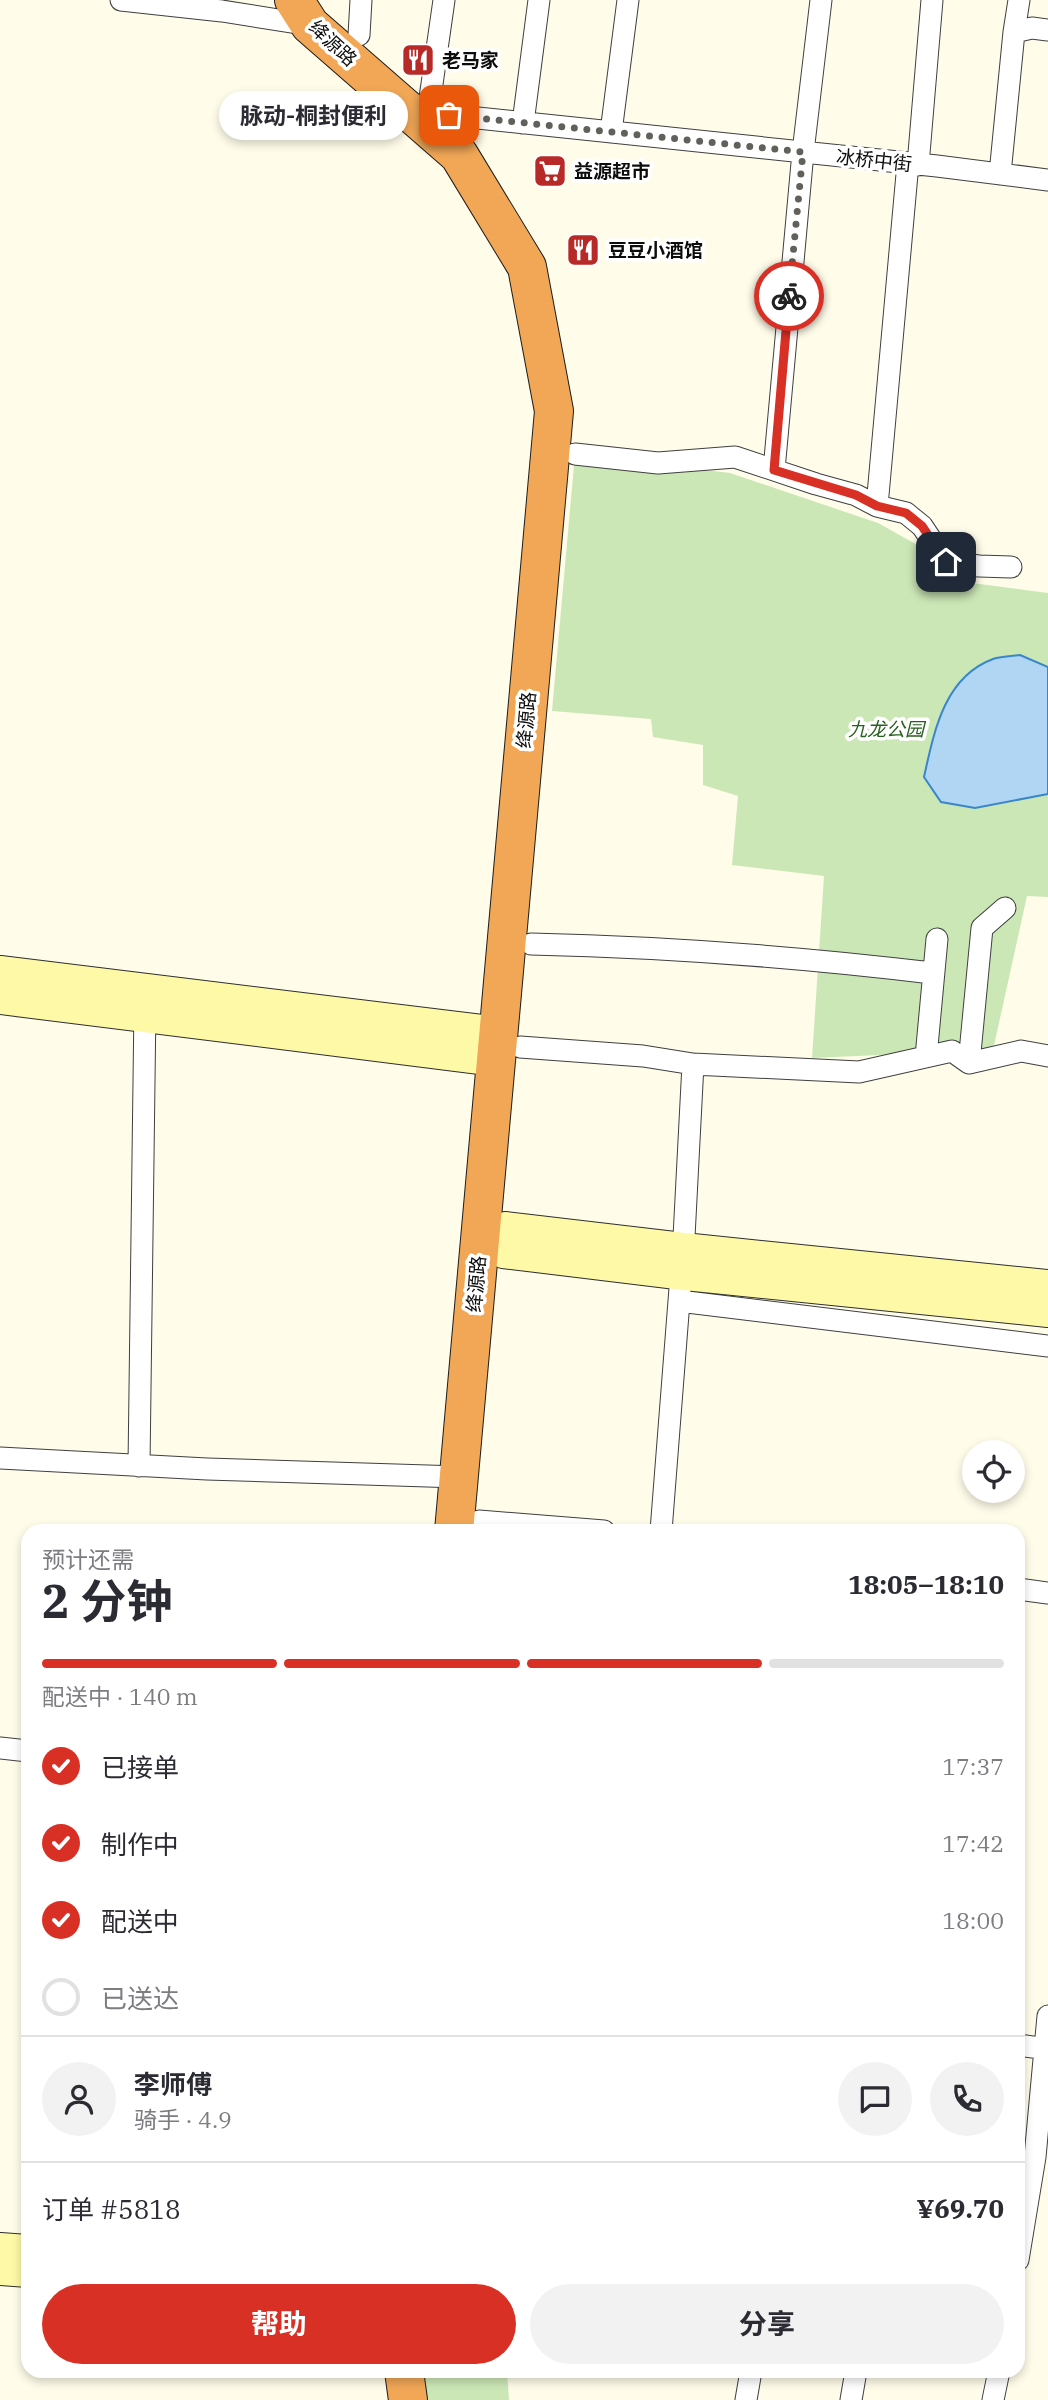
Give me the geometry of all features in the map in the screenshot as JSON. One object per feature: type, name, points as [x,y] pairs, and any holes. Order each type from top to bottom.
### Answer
[{"type":"highway","name":"绛源路","points":[[309,8],[329,9],[360,18],[440,106],[477,140],[551,258],[579,410],[531,944],[505,1047],[504,1240],[471,1524]]},
{"type":"highway","name":"绛源路","points":[[309,8],[459,155],[527,267],[554,411],[505,1047],[459,1477],[470,1524]]},
{"type":"highway","points":[[380,2378],[383,2400]]},
{"type":"highway","points":[[405,2378],[408,2400]]},
{"type":"street","points":[[121,0],[222,11],[309,8]]},
{"type":"street","points":[[440,106],[444,0]]},
{"type":"street","points":[[523,123],[539,0]]},
{"type":"street","points":[[611,132],[628,0]]},
{"type":"street","points":[[774,470],[803,152],[821,0]]},
{"type":"street","points":[[877,506],[932,0]]},
{"type":"street","points":[[1000,174],[1019,0]]},
{"type":"street","points":[[1014,32],[1032,28],[1048,30]]},
{"type":"street","name":"冰桥中街","points":[[440,106],[523,123],[1048,180]]},
{"type":"street","points":[[575,454],[658,463],[735,457],[856,495],[877,506],[906,513],[922,526],[946,562],[1011,567]]},
{"type":"street","points":[[969,1063],[982,928],[1005,908]]},
{"type":"street","points":[[926,1057],[937,939]]},
{"type":"street","points":[[531,944],[636,947],[754,955],[932,973]]},
{"type":"street","points":[[0,971],[145,1003]]},
{"type":"street","points":[[0,999],[145,1003],[505,1047],[643,1056],[693,1064],[859,1072],[952,1051],[969,1063],[1021,1051],[1048,1056]]},
{"type":"street","points":[[139,1466],[145,1003]]},
{"type":"street","points":[[662,1524],[681,1274],[693,1064]]},
{"type":"street","points":[[504,1240],[1048,1346]]},
{"type":"street","points":[[681,1274],[1048,1285]]},
{"type":"street","points":[[681,1274],[1048,1312]]},
{"type":"street","points":[[0,1458],[139,1466],[459,1477]]},
{"type":"street","points":[[1025,1591],[1048,1593]]},
{"type":"street","points":[[0,1748],[21,1750]]},
{"type":"street","points":[[1025,2218],[1035,2158],[1048,2016]]},
{"type":"street","points":[[1025,2046],[1046,2049]]},
{"type":"street","points":[[0,2248],[21,2250]]},
{"type":"street","points":[[0,2270],[21,2272]]},
{"type":"street","points":[[746,2400],[750,2378]]},
{"type":"street","points":[[851,2400],[855,2378]]},
{"type":"street","points":[[993,2400],[998,2378]]},
{"type":"green space","name":"九龙公园","points":[[575,454],[730,473],[878,523],[921,547],[941,579],[1048,593],[1048,897],[1027,896],[993,1050],[812,1058],[824,876],[732,865],[738,796],[703,785],[703,745],[653,737],[651,719],[552,711]]},
{"type":"green space","points":[[405,2378],[507,2378],[509,2400],[408,2400]]},
{"type":"water","points":[[1020,655],[1048,667],[1048,794],[975,808],[941,802],[924,777],[937,725],[952,692],[976,667],[996,658]]},
{"type":"way so far","points":[[449,115],[803,152],[789,296]]},
{"type":"place","name":"老马家","points":[[418,60]]},
{"type":"place","name":"脉动-桐封便利","points":[[449,115]]},
{"type":"place","name":"益源超市","points":[[550,171]]},
{"type":"place","name":"豆豆小酒馆","points":[[583,250]]},
{"type":"route","points":[[789,296],[774,470],[856,495],[877,506],[906,513],[922,526],[946,562]]}]
